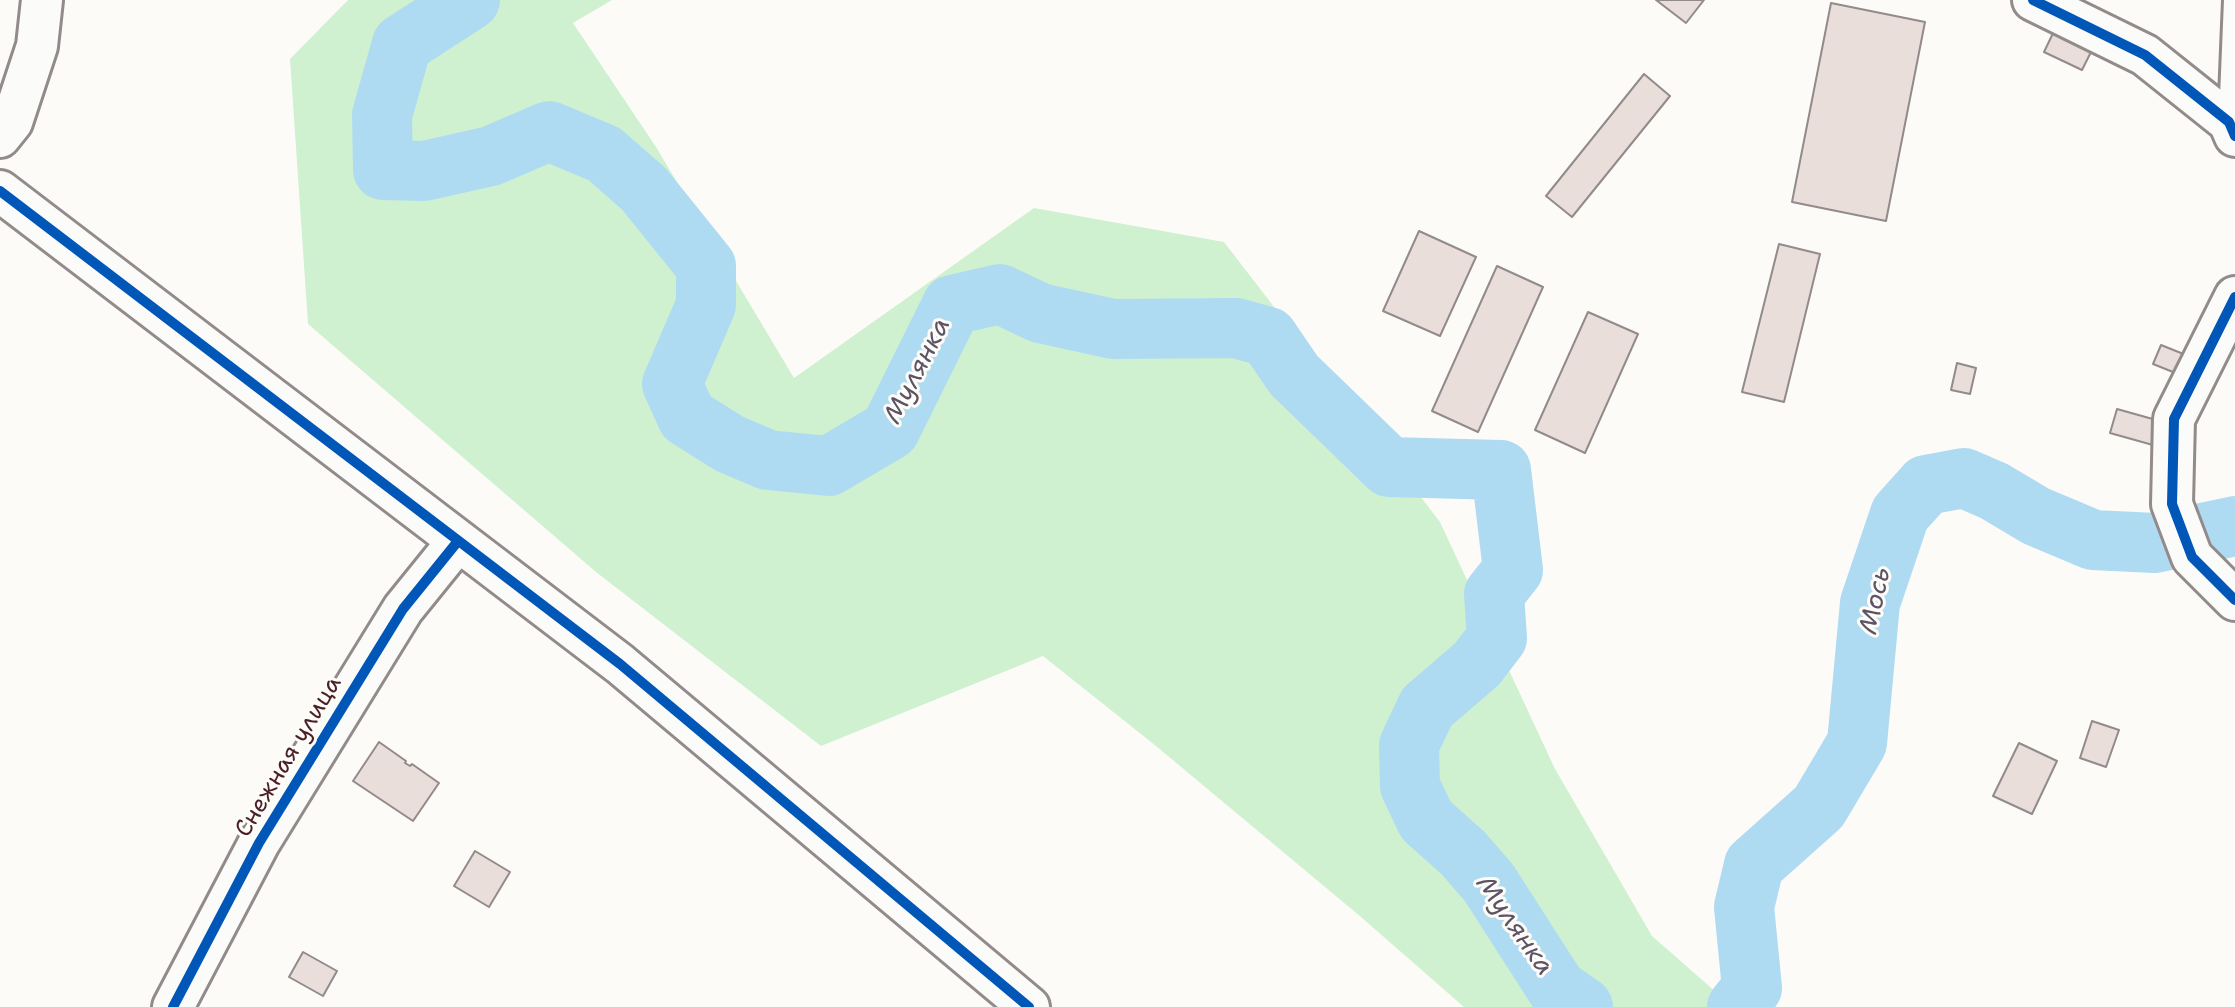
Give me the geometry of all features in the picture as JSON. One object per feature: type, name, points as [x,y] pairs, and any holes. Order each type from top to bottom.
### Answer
[{"type":"street","points":[[0,137],[12,122],[37,46],[42,0]]},
{"type":"street","points":[[2033,0],[2145,55],[2232,129]]},
{"type":"street","points":[[0,191],[620,664],[1029,1007]]},
{"type":"street","points":[[2235,297],[2174,419],[2172,504],[2192,557],[2235,600]]},
{"type":"street","name":"Снежная улица","points":[[173,1007],[259,843],[403,609],[458,541]]},
{"type":"lane","points":[[2232,129],[2234,0]]},
{"type":"green space","points":[[348,0],[612,0],[573,23],[656,147],[794,378],[1034,208],[1224,242],[1440,522],[1555,769],[1652,936],[1733,1007],[1464,1007],[1156,746],[1043,656],[821,746],[596,572],[308,324],[290,59]]},
{"type":"building","points":[[1656,0],[1704,0],[1686,23]]},
{"type":"building","points":[[1831,3],[1925,22],[1886,221],[1792,202]]},
{"type":"building","points":[[2056,27],[2094,46],[2082,70],[2044,52]]},
{"type":"building","points":[[1644,74],[1670,96],[1572,217],[1546,196]]},
{"type":"building","points":[[1419,231],[1476,257],[1440,336],[1383,311]]},
{"type":"building","points":[[1779,244],[1820,254],[1784,402],[1742,392]]},
{"type":"building","points":[[1497,266],[1543,287],[1478,432],[1432,411]]},
{"type":"building","points":[[1588,312],[1638,334],[1585,453],[1535,430]]},
{"type":"building","points":[[2161,345],[2196,359],[2188,378],[2153,364]]},
{"type":"building","points":[[1957,363],[1976,368],[1970,394],[1951,390]]},
{"type":"building","points":[[2117,409],[2167,423],[2160,447],[2110,433]]},
{"type":"building","points":[[2092,721],[2119,730],[2106,767],[2080,758]]},
{"type":"building","points":[[379,742],[405,763],[412,764],[439,783],[413,821],[353,781]]},
{"type":"building","points":[[2019,743],[2057,761],[2032,814],[1993,796]]},
{"type":"building","points":[[475,851],[510,872],[489,907],[454,886]]},
{"type":"building","points":[[303,952],[337,971],[323,996],[289,977]]},
{"type":"waterway","name":"Мулянка","points":[[470,0],[402,44],[382,115],[383,170],[424,171],[491,156],[549,131],[604,154],[644,189],[706,266],[706,305],[672,384],[687,417],[730,444],[768,460],[829,466],[890,430],[952,305],[1000,294],[1040,313],[1113,329],[1236,328],[1268,337],[1294,375],[1389,467],[1501,470],[1513,570],[1494,594],[1497,638],[1477,664],[1427,707],[1409,745],[1410,786],[1426,820],[1463,853],[1489,883],[1557,989],[1583,1007]]},
{"type":"waterway","name":"Мось","points":[[1737,1007],[1752,988],[1744,907],[1754,865],[1819,807],[1857,743],[1870,603],[1900,514],[1926,485],[1964,478],[1994,491],[2036,516],[2093,540],[2155,543],[2235,526]]},
{"type":"cycle path","points":[[2033,0],[2145,55],[2229,122],[2235,136]]},
{"type":"cycle path","points":[[0,191],[620,664],[1029,1007]]},
{"type":"cycle path","points":[[2235,297],[2174,419],[2172,504],[2192,557],[2235,600]]},
{"type":"cycle path","points":[[173,1007],[259,843],[403,609],[458,541]]}]
